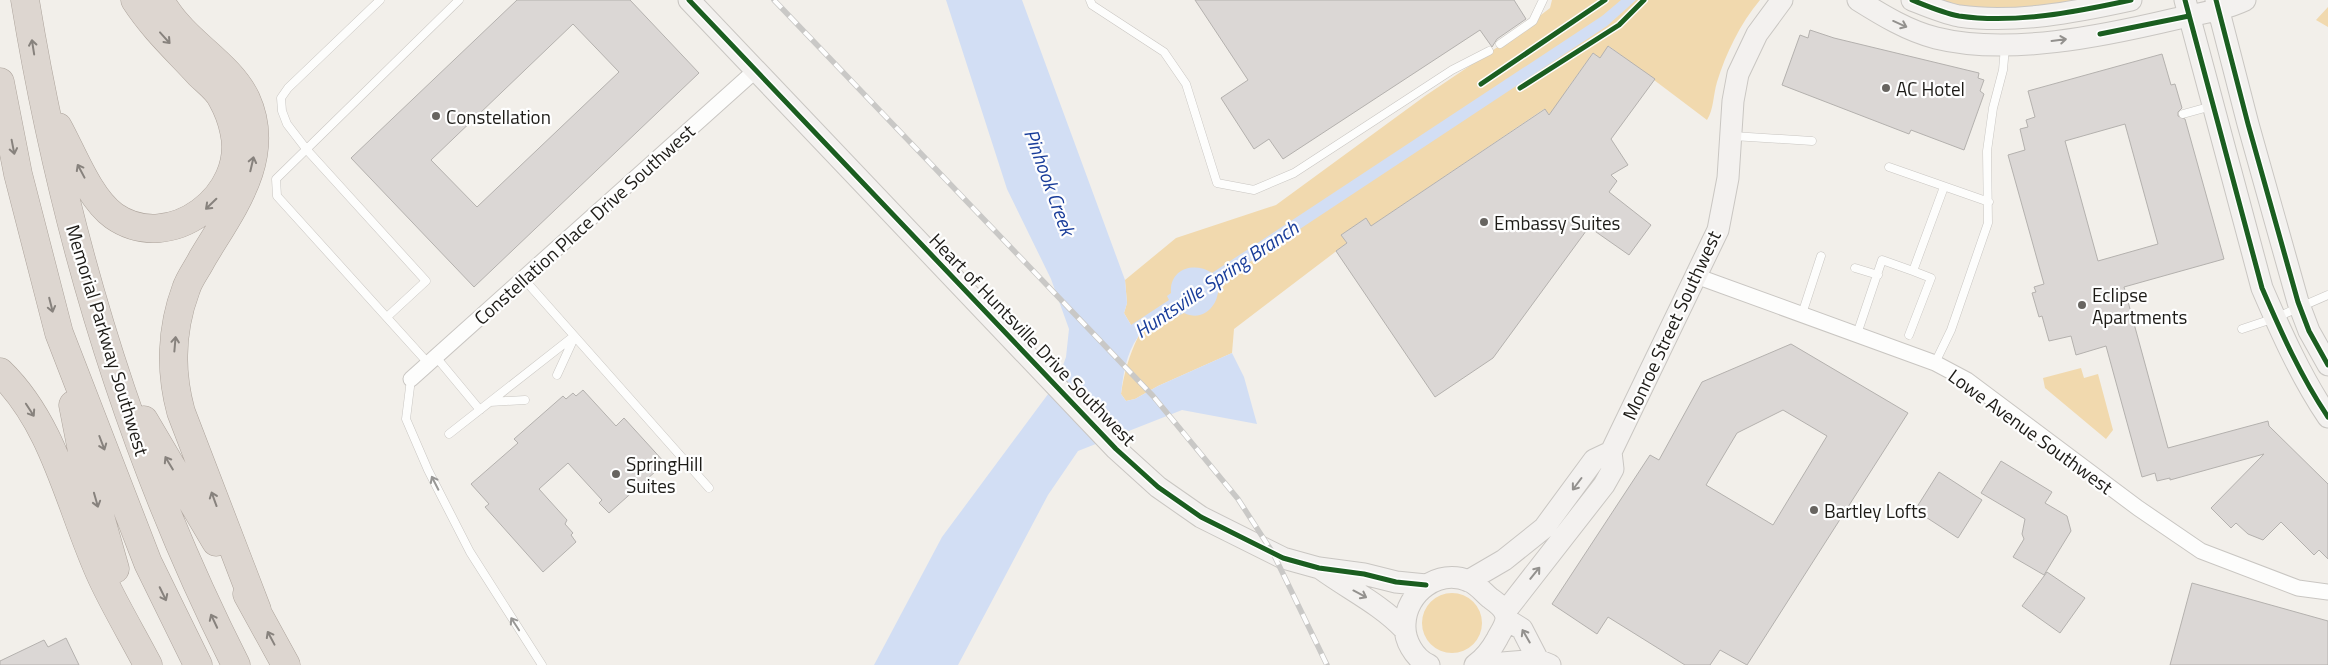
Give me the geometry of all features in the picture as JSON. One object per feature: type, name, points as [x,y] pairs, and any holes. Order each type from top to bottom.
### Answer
[{"type":"highway","name":"Memorial Parkway Southwest","points":[[25,0],[40,93],[62,186],[112,367],[171,525],[236,665]]},
{"type":"highway","points":[[40,93],[99,202],[116,217],[136,226],[160,228],[184,222],[208,207],[222,191],[232,172],[236,145],[234,131],[222,98],[163,36],[135,0]]},
{"type":"highway","points":[[159,0],[176,24],[239,86],[251,111],[254,125],[254,152],[247,180],[186,287],[176,326],[173,363],[174,379],[181,412],[256,610]]},
{"type":"highway","name":"Memorial Parkway Southwest","points":[[0,82],[18,174],[59,333],[148,563],[198,665]]},
{"type":"highway","points":[[59,333],[83,456],[135,640]]},
{"type":"highway","points":[[112,367],[256,610],[286,665]]},
{"type":"highway","points":[[0,372],[18,392],[44,432],[102,578],[148,665]]},
{"type":"street","name":"Heart of Huntsville Drive Southwest","points":[[689,0],[757,69],[933,258],[1116,449],[1158,487],[1201,516],[1283,558],[1319,568],[1364,574],[1396,582],[1426,585]]},
{"type":"street","name":"Monroe Street Southwest","points":[[1476,665],[1490,652],[1505,616],[1604,485],[1613,470],[1611,452],[1718,230],[1728,178],[1733,101],[1738,74],[1757,34],[1782,0]]},
{"type":"street","points":[[1858,0],[1886,18],[1934,38],[1982,45],[2005,45],[2100,34],[2187,8],[2245,0]]},
{"type":"street","points":[[1912,0],[1958,16],[1986,18],[2058,13],[2131,0]]},
{"type":"street","points":[[2217,4],[2248,124],[2300,307],[2309,331],[2328,365]]},
{"type":"street","points":[[2187,8],[2262,288],[2314,397],[2328,417]]},
{"type":"street","name":"Constellation Place Drive Southwest","points":[[411,379],[757,69]]},
{"type":"street","name":"Lowe Avenue Southwest","points":[[1696,276],[1935,363],[1968,380],[2138,508],[2201,551],[2298,588],[2328,592]]},
{"type":"street","points":[[1468,581],[1504,560],[1544,528],[1594,460],[1611,452]]},
{"type":"street","name":"Heart of Huntsville Drive Southwest","points":[[1319,568],[1343,585],[1374,602],[1406,636]]},
{"type":"street","points":[[1403,665],[1409,604],[1416,593],[1426,585],[1447,578],[1468,581],[1480,587],[1505,616],[1522,629],[1544,662]]},
{"type":"street","points":[[1406,636],[1415,654],[1429,665]]},
{"type":"street","points":[[1476,665],[1544,662]]},
{"type":"lane","points":[[380,0],[288,88],[281,98],[282,112],[287,124],[307,150],[426,281],[387,317]]},
{"type":"lane","points":[[459,0],[276,179],[277,196],[387,317],[480,410]]},
{"type":"lane","points":[[1090,0],[1092,5],[1164,52],[1186,84],[1217,184],[1254,190],[1294,174],[1452,70],[1489,51]]},
{"type":"lane","points":[[1500,44],[1533,21],[1543,0]]},
{"type":"lane","points":[[1935,363],[1951,330],[1988,223],[1987,151],[1993,108],[2003,70],[2005,45]]},
{"type":"lane","points":[[2183,114],[2214,105]]},
{"type":"lane","points":[[1731,136],[1812,141]]},
{"type":"lane","points":[[1889,167],[1989,202]]},
{"type":"lane","points":[[1913,271],[1944,187]]},
{"type":"lane","points":[[1802,314],[1822,256]]},
{"type":"lane","points":[[1857,334],[1882,260],[1931,278],[1910,334]]},
{"type":"lane","points":[[1855,268],[1878,275]]},
{"type":"lane","points":[[523,278],[709,488]]},
{"type":"lane","points":[[2242,329],[2275,318],[2328,295]]},
{"type":"lane","points":[[557,375],[574,336]]},
{"type":"lane","points":[[449,434],[574,336]]},
{"type":"lane","points":[[411,379],[406,419],[428,470],[470,552],[542,665]]},
{"type":"lane","points":[[490,402],[524,400]]},
{"type":"shaded area","points":[[1552,0],[1760,0],[1746,19],[1729,50],[1717,82],[1712,107],[1707,120],[1609,46],[1600,58],[1593,53],[1567,89],[1571,99],[1549,114],[1544,109],[1371,226],[1366,218],[1341,235],[1347,243],[1234,329],[1232,353],[1158,386],[1135,399],[1126,401],[1121,394],[1122,386],[1129,358],[1138,337],[1124,313],[1127,303],[1125,280],[1176,238],[1276,205],[1425,96],[1511,38],[1550,8]]},
{"type":"shaded area","points":[[1941,0],[2084,0],[2030,8],[1994,9],[1976,8]]},
{"type":"shaded area","points":[[2328,7],[2328,27],[2316,20]]},
{"type":"shaded area","points":[[2081,368],[2084,378],[2098,374],[2113,430],[2106,439],[2045,388],[2043,378]]},
{"type":"shaded area","points":[[1446,593],[1458,593],[1469,598],[1477,606],[1482,617],[1480,635],[1469,648],[1458,653],[1446,653],[1435,648],[1427,640],[1422,629],[1422,617],[1427,606],[1435,598]]},
{"type":"water","points":[[946,0],[1022,0],[1125,280],[1127,303],[1124,313],[1131,325],[1169,300],[1167,296],[1171,293],[1171,285],[1178,273],[1191,268],[1198,268],[1212,273],[1602,16],[1621,0],[1636,0],[1607,26],[1218,283],[1217,298],[1205,313],[1192,315],[1184,313],[1180,315],[1177,311],[1141,334],[1134,343],[1126,365],[1121,394],[1126,401],[1135,399],[1158,386],[1232,353],[1244,377],[1257,424],[1182,410],[1078,451],[1048,495],[958,665],[874,665],[942,537],[1057,382],[1066,357],[1069,329],[1051,279],[1007,189]]},
{"type":"building","name":"Constellation","points":[[517,0],[630,0],[699,73],[474,287],[351,158]],"holes":[[[573,24],[619,72],[477,207],[431,160]]]},
{"type":"building","points":[[1195,0],[1514,0],[1526,19],[1497,39],[1492,47],[1480,30],[1283,159],[1269,139],[1254,149],[1221,98],[1248,80]]},
{"type":"building","name":"AC Hotel","points":[[1810,30],[1834,38],[1979,73],[1978,78],[1984,80],[1980,91],[1984,94],[1964,150],[1911,130],[1909,134],[1782,85],[1800,35],[1808,38]]},
{"type":"building","name":"Embassy Suites","points":[[1608,46],[1655,79],[1611,139],[1628,165],[1611,175],[1617,181],[1609,192],[1651,225],[1629,255],[1589,227],[1493,358],[1435,397],[1336,251],[1347,243],[1341,235],[1366,218],[1371,226],[1545,109],[1549,115],[1593,53],[1600,58]]},
{"type":"building","name":"Eclipse Apartments","points":[[2162,54],[2171,85],[2175,84],[2182,108],[2178,112],[2178,116],[2185,119],[2224,259],[2124,287],[2168,448],[2268,421],[2269,426],[2328,484],[2328,559],[2319,550],[2314,555],[2281,522],[2263,540],[2248,534],[2236,523],[2231,528],[2211,508],[2264,454],[2170,480],[2170,478],[2157,481],[2155,473],[2142,477],[2106,346],[2076,355],[2071,336],[2049,341],[2042,316],[2039,317],[2032,293],[2036,292],[2034,287],[2044,284],[2008,155],[2025,150],[2020,129],[2028,127],[2026,120],[2035,117],[2028,91]],"holes":[[[2125,124],[2158,244],[2098,261],[2065,141]]]},
{"type":"building","name":"Bartley Lofts","points":[[1791,344],[1908,413],[1747,665],[1720,650],[1710,665],[1685,665],[1608,617],[1597,634],[1552,604],[1650,455],[1659,460],[1702,382]],"holes":[[[1783,410],[1827,436],[1773,525],[1706,485],[1737,433]]]},
{"type":"building","name":"SpringHill Suites","points":[[583,390],[616,426],[624,418],[665,463],[609,513],[599,503],[602,500],[568,463],[539,489],[567,520],[565,524],[573,533],[571,535],[576,542],[543,572],[485,507],[489,504],[471,484],[518,443],[514,439],[563,396],[566,399],[573,393],[576,396]]},
{"type":"building","points":[[2001,461],[2052,492],[2045,503],[2067,516],[2071,531],[2044,575],[2013,557],[2024,539],[2022,534],[2025,519],[1981,493]]},
{"type":"building","points":[[1939,472],[1982,500],[1958,538],[1915,510]]},
{"type":"building","points":[[2047,572],[2085,598],[2060,633],[2022,606]]},
{"type":"building","points":[[2192,583],[2328,621],[2328,665],[2170,665]]},
{"type":"building","points":[[66,638],[79,665],[0,665],[0,661],[44,640],[48,647]]},
{"type":"railway","points":[[774,0],[1153,396],[1238,499],[1273,553],[1327,665]]},
{"type":"cycle path","points":[[689,0],[1116,449],[1158,487],[1201,517],[1283,558],[1319,568],[1364,574],[1396,582],[1426,585]]},
{"type":"cycle path","points":[[1481,84],[1605,0]]},
{"type":"cycle path","points":[[1520,88],[1619,25],[1644,0]]},
{"type":"cycle path","points":[[1912,0],[1959,16],[2002,19],[2024,18],[2089,9],[2131,0]]},
{"type":"cycle path","points":[[2185,0],[2262,288],[2300,370],[2328,417]]},
{"type":"cycle path","points":[[2216,0],[2248,124],[2298,302],[2309,331],[2328,365]]},
{"type":"cycle path","points":[[2100,34],[2189,16]]},
{"type":"place","name":"AC Hotel","points":[[1886,88]]},
{"type":"place","name":"Constellation","points":[[436,116]]},
{"type":"place","name":"Embassy Suites","points":[[1484,222]]},
{"type":"place","name":"Eclipse Apartments","points":[[2082,305]]},
{"type":"place","name":"SpringHill Suites","points":[[616,474]]},
{"type":"place","name":"Bartley Lofts","points":[[1814,510]]},
{"type":"water label","name":"Pinhook Creek","points":[[1050,182]]},
{"type":"water label","name":"Huntsville Spring Branch","points":[[1216,279]]}]
